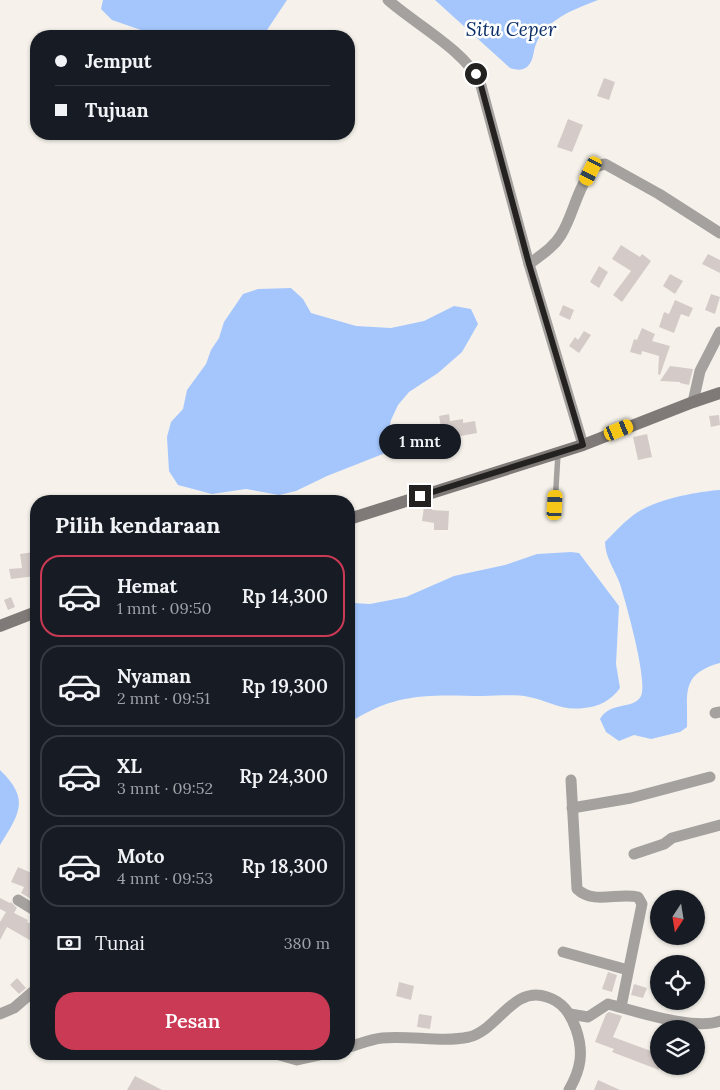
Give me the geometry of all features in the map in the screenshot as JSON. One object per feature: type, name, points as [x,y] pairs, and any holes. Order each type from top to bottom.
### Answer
[{"type":"street","points":[[388,0],[460,56],[476,74],[480,82],[529,264],[583,445]]},
{"type":"street","points":[[529,264],[555,244],[591,171],[605,164],[659,194],[720,233]]},
{"type":"street","points":[[693,402],[700,371],[720,332]]},
{"type":"street","points":[[355,517],[583,445],[720,393]]},
{"type":"street","points":[[0,626],[30,614]]},
{"type":"street","points":[[572,808],[631,798],[710,776]]},
{"type":"street","points":[[570,780],[577,889],[581,893],[599,898],[638,896],[641,900],[641,909],[620,1008]]},
{"type":"street","points":[[634,854],[664,844],[672,838],[720,825]]},
{"type":"street","points":[[18,900],[30,907]]},
{"type":"street","points":[[563,952],[628,970]]},
{"type":"street","points":[[0,1014],[14,1008],[30,994]]},
{"type":"street","points":[[355,1045],[382,1038],[430,1040],[472,1036],[482,1032],[520,999],[532,994],[543,995],[555,999],[570,1014],[581,1047],[580,1063],[575,1080],[569,1090]]},
{"type":"street","points":[[570,1014],[588,1017],[605,1005],[683,1022],[706,1024],[720,1021]]},
{"type":"lane","points":[[555,505],[558,453]]},
{"type":"water","points":[[103,0],[287,0],[267,30],[141,30],[112,20],[101,9]]},
{"type":"water","name":"Situ Ceper","points":[[435,0],[598,0],[554,21],[541,35],[530,64],[520,70],[510,68]]},
{"type":"water","points":[[291,288],[303,299],[311,313],[356,326],[391,328],[424,321],[454,306],[471,309],[478,324],[462,352],[438,373],[409,392],[398,405],[391,420],[388,435],[393,450],[327,476],[296,491],[279,495],[246,489],[212,494],[178,485],[169,471],[167,437],[171,422],[183,409],[187,390],[206,364],[211,350],[219,338],[224,322],[243,294],[258,289]]},
{"type":"water","points":[[720,490],[720,663],[698,673],[692,679],[687,695],[687,727],[680,732],[651,739],[634,735],[619,741],[606,732],[600,719],[604,713],[610,710],[638,700],[641,696],[642,675],[627,607],[605,548],[605,542],[631,517],[650,506],[686,495]]},
{"type":"water","points":[[579,553],[619,606],[616,664],[620,688],[617,692],[604,702],[576,709],[518,696],[429,696],[398,701],[382,706],[355,719],[355,603],[370,604],[406,597],[454,576],[505,565],[537,554]]},
{"type":"water","points":[[0,770],[15,789],[19,806],[13,824],[0,845]]},
{"type":"building","points":[[604,78],[615,82],[609,100],[597,96]]},
{"type":"building","points":[[568,119],[583,125],[572,152],[557,147]]},
{"type":"building","points":[[621,245],[640,257],[642,254],[651,261],[622,302],[613,295],[631,271],[612,259]]},
{"type":"building","points":[[708,254],[720,260],[720,273],[702,264]]},
{"type":"building","points":[[599,266],[608,272],[599,288],[590,282]]},
{"type":"building","points":[[670,274],[683,281],[675,294],[663,286]]},
{"type":"building","points":[[711,294],[720,297],[715,314],[705,310]]},
{"type":"building","points":[[675,300],[693,308],[689,317],[681,314],[674,333],[659,327],[664,312],[669,314]]},
{"type":"building","points":[[563,305],[574,310],[570,320],[559,315]]},
{"type":"building","points":[[642,328],[655,334],[652,341],[670,346],[660,375],[658,374],[659,356],[642,351],[641,355],[630,352],[634,339],[637,340]]},
{"type":"building","points":[[584,331],[591,335],[579,353],[569,346],[575,337],[578,340]]},
{"type":"building","points":[[670,366],[693,369],[689,385],[680,382],[660,381]]},
{"type":"building","points":[[449,414],[450,421],[463,419],[463,423],[475,421],[477,433],[450,438],[454,453],[441,456],[437,440],[443,438],[439,416]]},
{"type":"building","points":[[719,415],[720,425],[711,427],[709,416]]},
{"type":"building","points":[[647,434],[652,457],[638,460],[633,437]]},
{"type":"building","points":[[424,507],[433,508],[432,510],[449,511],[448,530],[434,530],[434,523],[422,521]]},
{"type":"building","points":[[30,553],[30,577],[11,579],[9,569],[22,568],[20,554]]},
{"type":"building","points":[[11,597],[15,607],[8,610],[4,600]]},
{"type":"building","points":[[18,867],[30,872],[30,898],[21,893],[24,887],[11,882]]},
{"type":"building","points":[[0,898],[11,902],[17,908],[14,913],[28,920],[27,922],[30,923],[30,940],[7,927],[0,940],[0,922],[6,912],[0,909]]},
{"type":"building","points":[[608,972],[617,975],[612,992],[602,989]]},
{"type":"building","points":[[17,978],[26,988],[19,994],[10,985]]},
{"type":"building","points":[[399,982],[414,986],[411,1000],[396,996]]},
{"type":"building","points":[[634,984],[647,988],[643,998],[631,995]]},
{"type":"building","points":[[609,1012],[622,1016],[613,1037],[650,1051],[650,1067],[612,1052],[614,1049],[595,1042],[606,1014]]},
{"type":"building","points":[[419,1014],[432,1016],[430,1029],[417,1027]]},
{"type":"building","points":[[135,1076],[162,1090],[127,1090]]},
{"type":"building","points":[[598,1080],[620,1090],[594,1090]]},
{"type":"route","points":[[420,496],[583,445],[529,264],[480,82],[476,74]]}]
